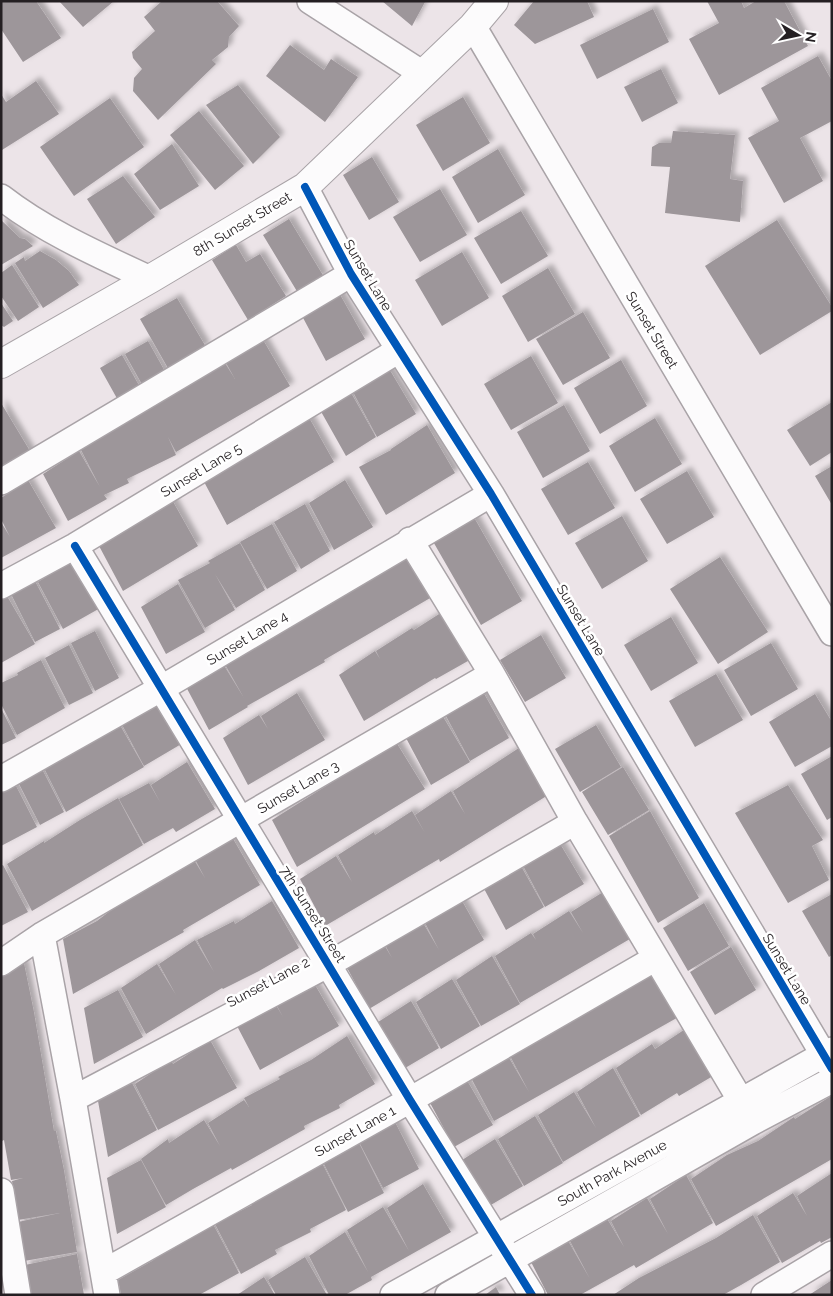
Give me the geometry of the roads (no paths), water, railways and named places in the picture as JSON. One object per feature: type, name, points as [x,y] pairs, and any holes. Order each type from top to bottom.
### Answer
[{"type":"main road","name":"8th Sunset Street","points":[[1,364],[150,279],[305,187],[473,26],[494,1]]},
{"type":"street","points":[[310,1],[423,74]]},
{"type":"street","name":"Sunset Street","points":[[473,26],[832,633]]},
{"type":"street","name":"Sunset Lane","points":[[305,187],[351,274],[491,494],[829,1058]]},
{"type":"street","points":[[1,197],[18,210],[61,236],[150,279]]},
{"type":"street","points":[[1,482],[351,274]]},
{"type":"street","name":"Sunset Lane 5","points":[[1,586],[75,546],[399,350]]},
{"type":"street","name":"Sunset Lane 4","points":[[1,779],[162,688],[410,540],[491,494]]},
{"type":"street","points":[[410,540],[492,674],[575,822],[741,1101]]},
{"type":"street","name":"7th Sunset Street","points":[[75,546],[410,1100],[532,1295]]},
{"type":"street","name":"Sunset Lane 3","points":[[1,963],[42,935],[492,674]]},
{"type":"street","name":"Sunset Lane 2","points":[[73,1099],[329,964],[575,822]]},
{"type":"street","points":[[42,935],[106,1284]]},
{"type":"street","name":"Sunset Lane 1","points":[[106,1284],[410,1100],[656,958]]},
{"type":"street","name":"South Park Avenue","points":[[392,1295],[741,1101],[829,1058]]},
{"type":"street","name":"South Park Avenue","points":[[448,1295],[753,1122],[832,1080]]},
{"type":"street","points":[[1,1191],[18,1295]]},
{"type":"street","points":[[764,1295],[832,1254]]}]
